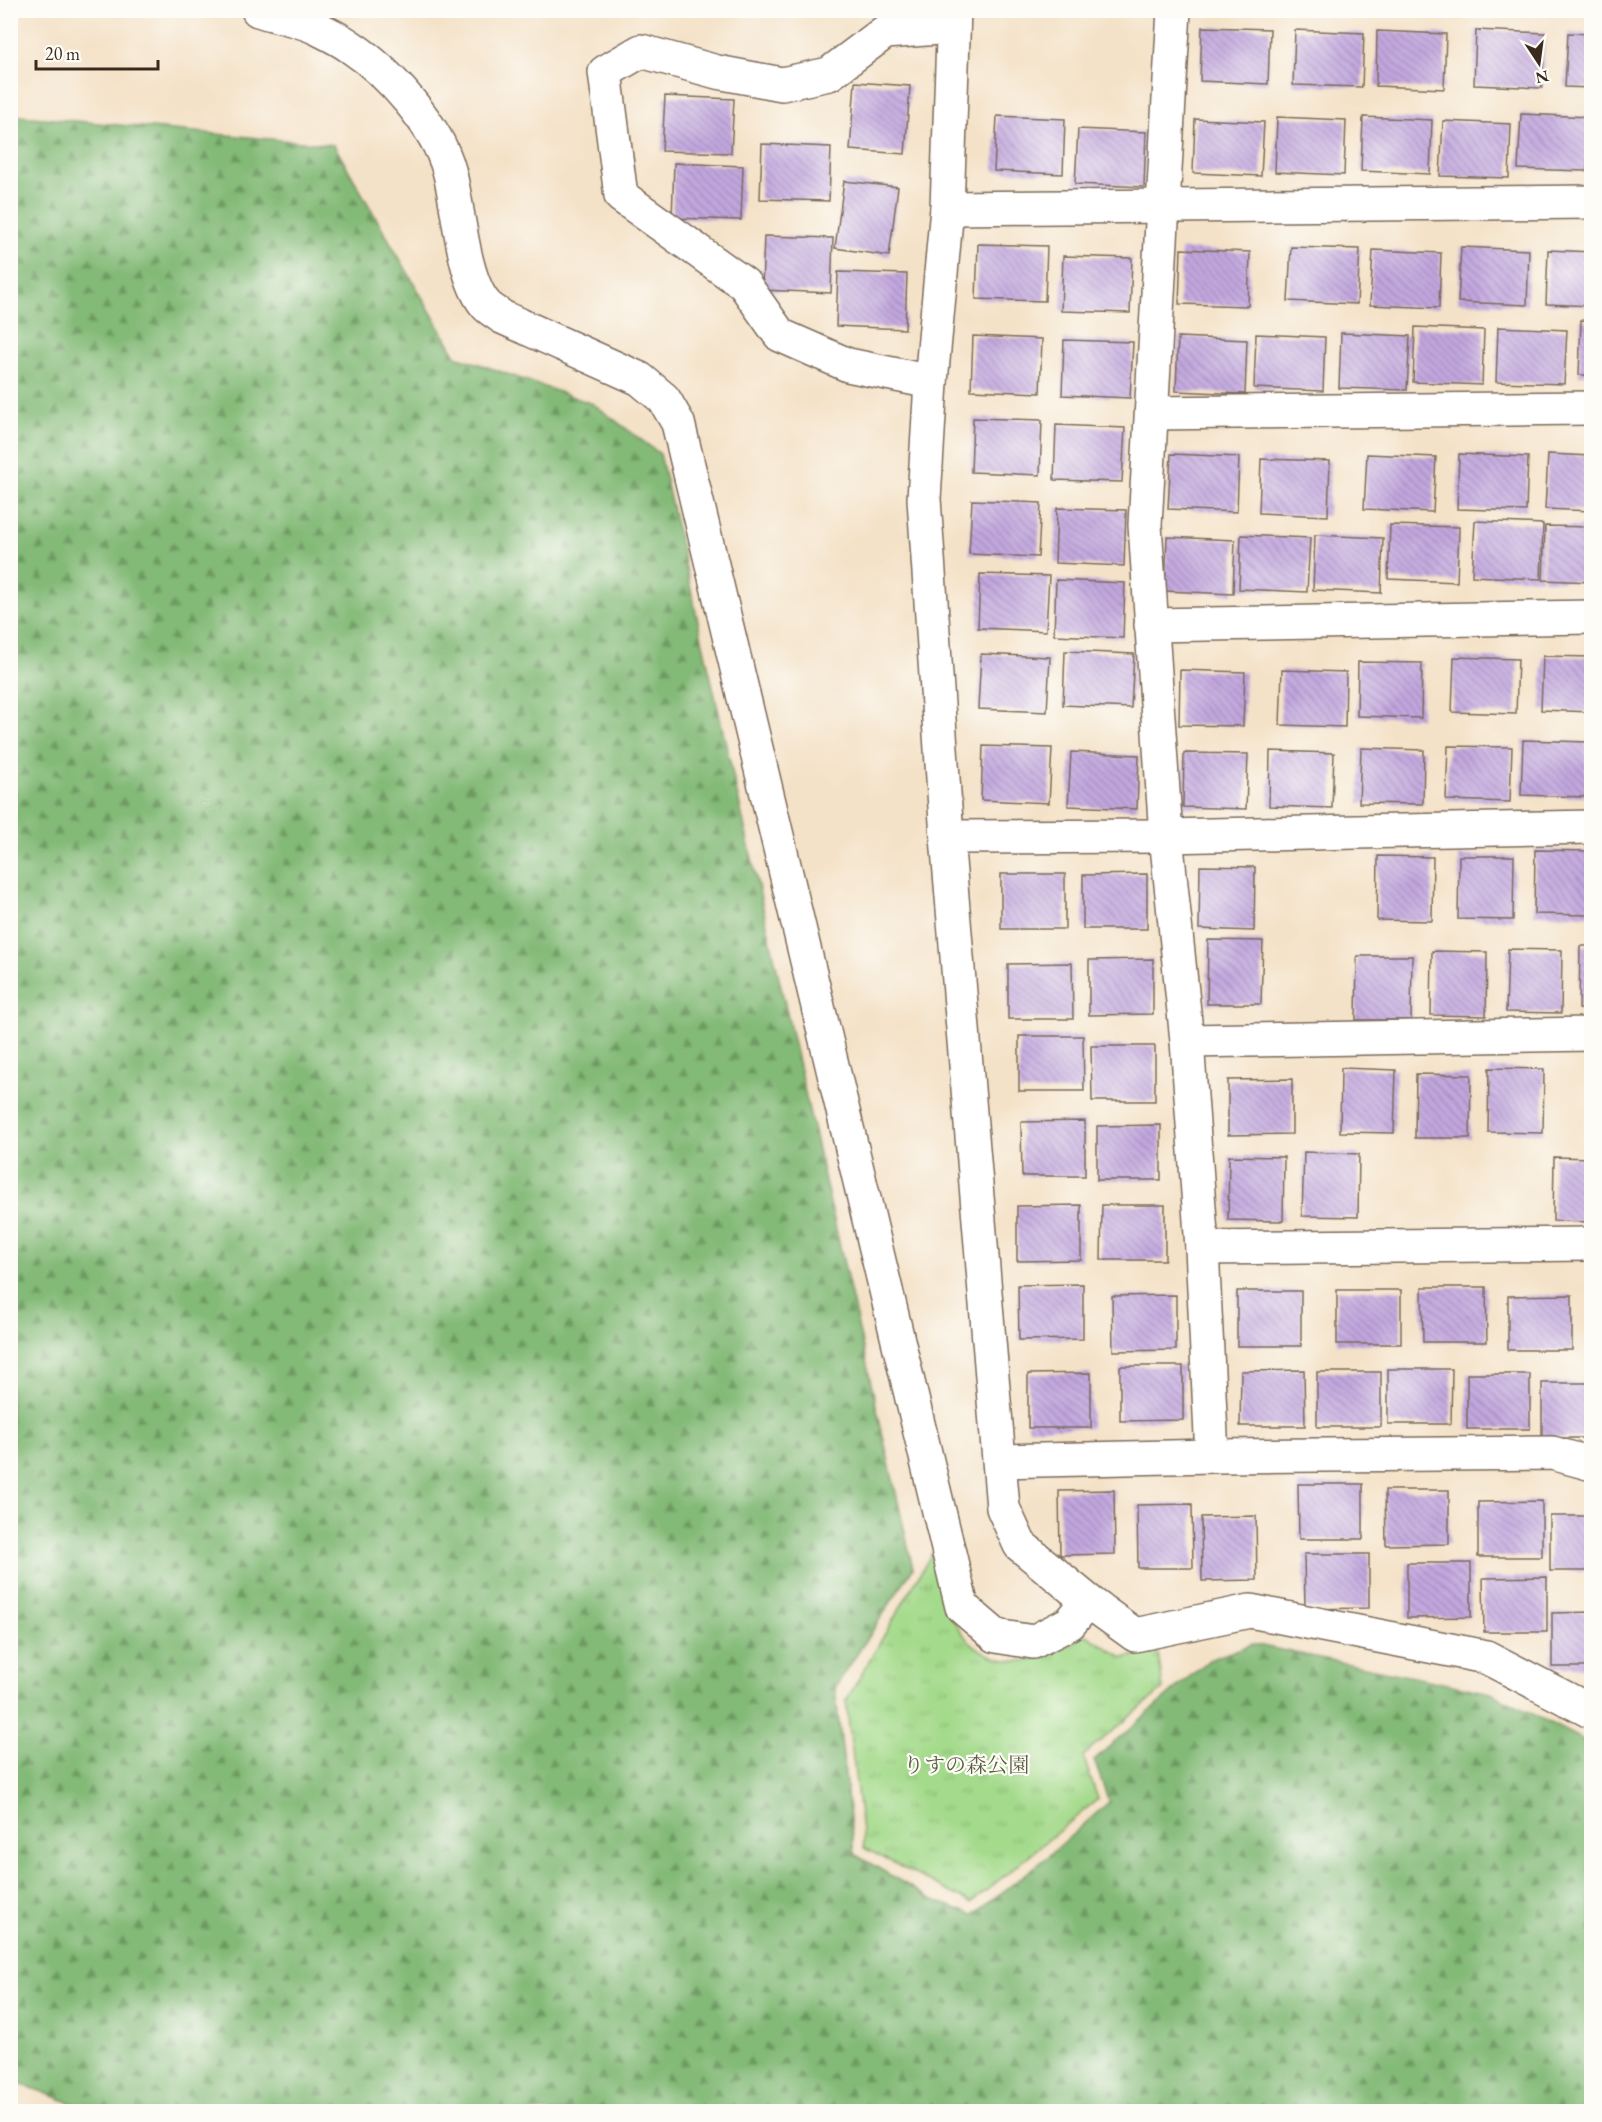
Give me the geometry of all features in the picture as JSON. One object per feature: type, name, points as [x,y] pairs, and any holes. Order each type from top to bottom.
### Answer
[{"type":"street","points":[[258,10],[313,26],[352,47],[385,75],[417,110],[437,142],[449,169],[474,286],[487,305],[502,317],[640,379],[664,399],[678,423],[963,1607],[996,1636],[1033,1642],[1070,1623],[1089,1600]]},
{"type":"street","points":[[1174,10],[1145,525],[1166,836],[1187,1041],[1202,1248],[1212,1456]]},
{"type":"street","points":[[931,382],[848,365],[780,335],[744,284],[621,196],[605,72],[641,51],[717,72],[782,84],[829,74],[885,32],[953,19],[947,208],[931,382],[924,499],[947,837],[1003,1508],[1020,1545],[1135,1635],[1250,1611],[1486,1657],[1592,1712]]},
{"type":"street","points":[[947,208],[1592,202]]},
{"type":"street","points":[[1153,412],[1592,408]]},
{"type":"street","points":[[1151,625],[1592,617]]},
{"type":"street","points":[[947,837],[1166,836],[1592,827]]},
{"type":"street","points":[[1187,1041],[1592,1034]]},
{"type":"street","points":[[1202,1248],[1592,1244]]},
{"type":"street","points":[[1000,1461],[1212,1456],[1552,1453],[1592,1464]]},
{"type":"green space","points":[[10,115],[334,145],[456,356],[593,404],[660,454],[913,1568],[835,1688],[854,1854],[929,1898],[973,1915],[1045,1859],[1109,1802],[1094,1760],[1209,1660],[1252,1644],[1491,1693],[1591,1744],[1591,2111],[95,2112],[11,2080]]},
{"type":"green space","name":"りすの森公園","points":[[932,1553],[952,1616],[969,1641],[982,1651],[1003,1659],[1033,1660],[1054,1652],[1085,1634],[1123,1658],[1158,1651],[1163,1689],[1083,1756],[1098,1799],[971,1903],[864,1848],[846,1701]]},
{"type":"building","points":[[1202,27],[1270,29],[1268,84],[1200,81]]},
{"type":"building","points":[[1295,30],[1364,33],[1362,87],[1293,85]]},
{"type":"building","points":[[1476,30],[1545,33],[1542,88],[1474,85]]},
{"type":"building","points":[[1377,31],[1446,34],[1444,89],[1376,86]]},
{"type":"building","points":[[1568,33],[1592,34],[1592,88],[1565,87]]},
{"type":"building","points":[[855,82],[910,86],[905,154],[850,150]]},
{"type":"building","points":[[665,96],[734,99],[731,153],[662,151]]},
{"type":"building","points":[[1521,114],[1590,117],[1587,171],[1518,169]]},
{"type":"building","points":[[997,116],[1065,119],[1063,174],[994,171]]},
{"type":"building","points":[[1277,117],[1346,120],[1344,175],[1275,172]]},
{"type":"building","points":[[1363,117],[1432,120],[1430,174],[1361,171]]},
{"type":"building","points":[[1195,119],[1264,122],[1261,176],[1193,173]]},
{"type":"building","points":[[1443,121],[1511,124],[1509,178],[1440,176]]},
{"type":"building","points":[[1078,129],[1146,132],[1144,187],[1075,184]]},
{"type":"building","points":[[762,144],[831,147],[829,201],[760,199]]},
{"type":"building","points":[[674,163],[743,166],[741,220],[672,218]]},
{"type":"building","points":[[844,181],[898,187],[889,256],[835,248]]},
{"type":"building","points":[[764,236],[833,238],[831,293],[762,290]]},
{"type":"building","points":[[978,244],[1047,246],[1045,301],[976,299]]},
{"type":"building","points":[[1291,247],[1360,249],[1357,304],[1288,301]]},
{"type":"building","points":[[1461,247],[1529,250],[1527,305],[1458,302]]},
{"type":"building","points":[[1181,249],[1250,252],[1248,306],[1179,304]]},
{"type":"building","points":[[1373,250],[1441,253],[1439,308],[1370,305]]},
{"type":"building","points":[[1548,250],[1592,252],[1592,306],[1546,304]]},
{"type":"building","points":[[1063,256],[1132,258],[1130,313],[1061,311]]},
{"type":"building","points":[[838,272],[907,274],[905,329],[836,326]]},
{"type":"building","points":[[1581,320],[1592,321],[1592,375],[1579,375]]},
{"type":"building","points":[[1415,327],[1484,330],[1482,385],[1413,382]]},
{"type":"building","points":[[1498,327],[1567,330],[1564,384],[1496,382]]},
{"type":"building","points":[[1341,333],[1410,336],[1407,390],[1339,388]]},
{"type":"building","points":[[1256,334],[1325,337],[1323,391],[1254,388]]},
{"type":"building","points":[[973,336],[1042,339],[1040,393],[971,390]]},
{"type":"building","points":[[1178,337],[1247,340],[1245,394],[1176,391]]},
{"type":"building","points":[[1064,340],[1133,342],[1130,398],[1062,395]]},
{"type":"building","points":[[973,418],[1042,420],[1040,475],[971,472]]},
{"type":"building","points":[[1056,425],[1125,428],[1122,482],[1054,480]]},
{"type":"building","points":[[1171,454],[1239,457],[1237,512],[1168,509]]},
{"type":"building","points":[[1367,454],[1436,457],[1433,512],[1364,509]]},
{"type":"building","points":[[1459,454],[1528,457],[1526,511],[1457,509]]},
{"type":"building","points":[[1548,454],[1592,456],[1592,511],[1545,509]]},
{"type":"building","points":[[1261,459],[1330,461],[1328,516],[1259,513]]},
{"type":"building","points":[[972,500],[1041,503],[1038,557],[969,554]]},
{"type":"building","points":[[1057,508],[1126,510],[1124,566],[1055,563]]},
{"type":"building","points":[[1475,521],[1543,524],[1541,579],[1472,576]]},
{"type":"building","points":[[1390,525],[1459,527],[1457,582],[1388,579]]},
{"type":"building","points":[[1545,526],[1592,527],[1592,582],[1543,580]]},
{"type":"building","points":[[1241,535],[1310,538],[1307,592],[1239,589]]},
{"type":"building","points":[[1315,535],[1383,538],[1381,593],[1313,590]]},
{"type":"building","points":[[1167,537],[1235,540],[1233,594],[1165,591]]},
{"type":"building","points":[[980,574],[1049,576],[1046,631],[978,628]]},
{"type":"building","points":[[1056,580],[1125,583],[1123,638],[1054,635]]},
{"type":"building","points":[[1065,651],[1134,654],[1131,708],[1063,705]]},
{"type":"building","points":[[981,654],[1050,657],[1047,712],[978,709]]},
{"type":"building","points":[[1543,656],[1592,657],[1592,712],[1541,710]]},
{"type":"building","points":[[1454,657],[1518,659],[1516,714],[1452,712]]},
{"type":"building","points":[[1358,662],[1422,663],[1421,718],[1357,716]]},
{"type":"building","points":[[1180,670],[1245,672],[1243,726],[1179,725]]},
{"type":"building","points":[[1282,670],[1346,672],[1345,727],[1280,725]]},
{"type":"building","points":[[1523,740],[1587,742],[1585,797],[1521,795]]},
{"type":"building","points":[[983,746],[1052,748],[1049,803],[981,800]]},
{"type":"building","points":[[1448,746],[1512,747],[1510,802],[1446,800]]},
{"type":"building","points":[[1361,748],[1424,750],[1423,804],[1359,803]]},
{"type":"building","points":[[1270,751],[1334,753],[1332,808],[1269,806]]},
{"type":"building","points":[[1071,752],[1139,755],[1137,809],[1068,806]]},
{"type":"building","points":[[1184,753],[1248,754],[1246,809],[1183,807]]},
{"type":"building","points":[[1535,850],[1590,851],[1589,915],[1534,914]]},
{"type":"building","points":[[1378,856],[1433,857],[1432,921],[1377,920]]},
{"type":"building","points":[[1459,856],[1514,856],[1513,920],[1458,919]]},
{"type":"building","points":[[1200,866],[1255,867],[1254,931],[1199,929]]},
{"type":"building","points":[[1001,874],[1065,874],[1065,929],[1001,929]]},
{"type":"building","points":[[1147,874],[1147,929],[1083,929],[1083,875]]},
{"type":"building","points":[[1208,940],[1263,941],[1261,1004],[1207,1004]]},
{"type":"building","points":[[1580,946],[1592,946],[1592,1010],[1579,1009]]},
{"type":"building","points":[[1508,949],[1562,950],[1561,1013],[1506,1012]]},
{"type":"building","points":[[1432,951],[1487,952],[1486,1016],[1431,1015]]},
{"type":"building","points":[[1357,956],[1412,956],[1411,1020],[1356,1020]]},
{"type":"building","points":[[1153,959],[1153,1014],[1089,1015],[1089,960]]},
{"type":"building","points":[[1072,963],[1073,1019],[1008,1019],[1008,964]]},
{"type":"building","points":[[1019,1036],[1083,1036],[1084,1091],[1019,1091]]},
{"type":"building","points":[[1091,1046],[1155,1046],[1155,1101],[1092,1101]]},
{"type":"building","points":[[1341,1068],[1396,1070],[1394,1133],[1340,1132]]},
{"type":"building","points":[[1489,1068],[1544,1069],[1543,1133],[1488,1132]]},
{"type":"building","points":[[1416,1074],[1471,1075],[1470,1138],[1415,1138]]},
{"type":"building","points":[[1292,1079],[1292,1134],[1228,1135],[1228,1080]]},
{"type":"building","points":[[1085,1121],[1085,1176],[1022,1176],[1021,1122]]},
{"type":"building","points":[[1161,1125],[1161,1180],[1097,1180],[1097,1126]]},
{"type":"building","points":[[1304,1152],[1359,1154],[1358,1217],[1302,1216]]},
{"type":"building","points":[[1229,1156],[1284,1157],[1283,1221],[1228,1220]]},
{"type":"building","points":[[1554,1157],[1592,1158],[1592,1222],[1553,1221]]},
{"type":"building","points":[[1081,1205],[1081,1260],[1017,1261],[1017,1206]]},
{"type":"building","points":[[1102,1205],[1165,1205],[1165,1260],[1101,1260]]},
{"type":"building","points":[[1083,1284],[1083,1339],[1019,1340],[1018,1285]]},
{"type":"building","points":[[1422,1287],[1486,1287],[1487,1342],[1423,1342]]},
{"type":"building","points":[[1337,1290],[1401,1290],[1401,1344],[1337,1344]]},
{"type":"building","points":[[1237,1291],[1301,1291],[1301,1346],[1237,1346]]},
{"type":"building","points":[[1176,1295],[1176,1350],[1113,1351],[1112,1296]]},
{"type":"building","points":[[1572,1295],[1572,1350],[1508,1350],[1508,1296]]},
{"type":"building","points":[[1120,1366],[1183,1366],[1183,1420],[1120,1421]]},
{"type":"building","points":[[1388,1369],[1452,1369],[1451,1424],[1388,1424]]},
{"type":"building","points":[[1304,1370],[1305,1426],[1240,1426],[1241,1371]]},
{"type":"building","points":[[1317,1372],[1381,1372],[1381,1427],[1317,1427]]},
{"type":"building","points":[[1091,1373],[1091,1428],[1028,1428],[1028,1374]]},
{"type":"building","points":[[1467,1374],[1530,1374],[1530,1429],[1467,1429]]},
{"type":"building","points":[[1542,1383],[1592,1383],[1592,1438],[1542,1438]]},
{"type":"building","points":[[1298,1484],[1363,1484],[1363,1539],[1299,1539]]},
{"type":"building","points":[[1114,1490],[1115,1554],[1060,1555],[1059,1491]]},
{"type":"building","points":[[1385,1490],[1449,1490],[1449,1544],[1386,1545]]},
{"type":"building","points":[[1542,1501],[1542,1557],[1478,1557],[1478,1502]]},
{"type":"building","points":[[1192,1504],[1193,1568],[1138,1568],[1137,1505]]},
{"type":"building","points":[[1256,1516],[1257,1580],[1202,1581],[1201,1517]]},
{"type":"building","points":[[1550,1516],[1592,1516],[1592,1571],[1550,1571]]},
{"type":"building","points":[[1304,1554],[1369,1554],[1369,1608],[1305,1609]]},
{"type":"building","points":[[1407,1563],[1471,1563],[1471,1617],[1407,1618]]},
{"type":"building","points":[[1547,1577],[1547,1632],[1484,1632],[1483,1578]]},
{"type":"building","points":[[1592,1612],[1592,1667],[1552,1667],[1552,1613]]}]
